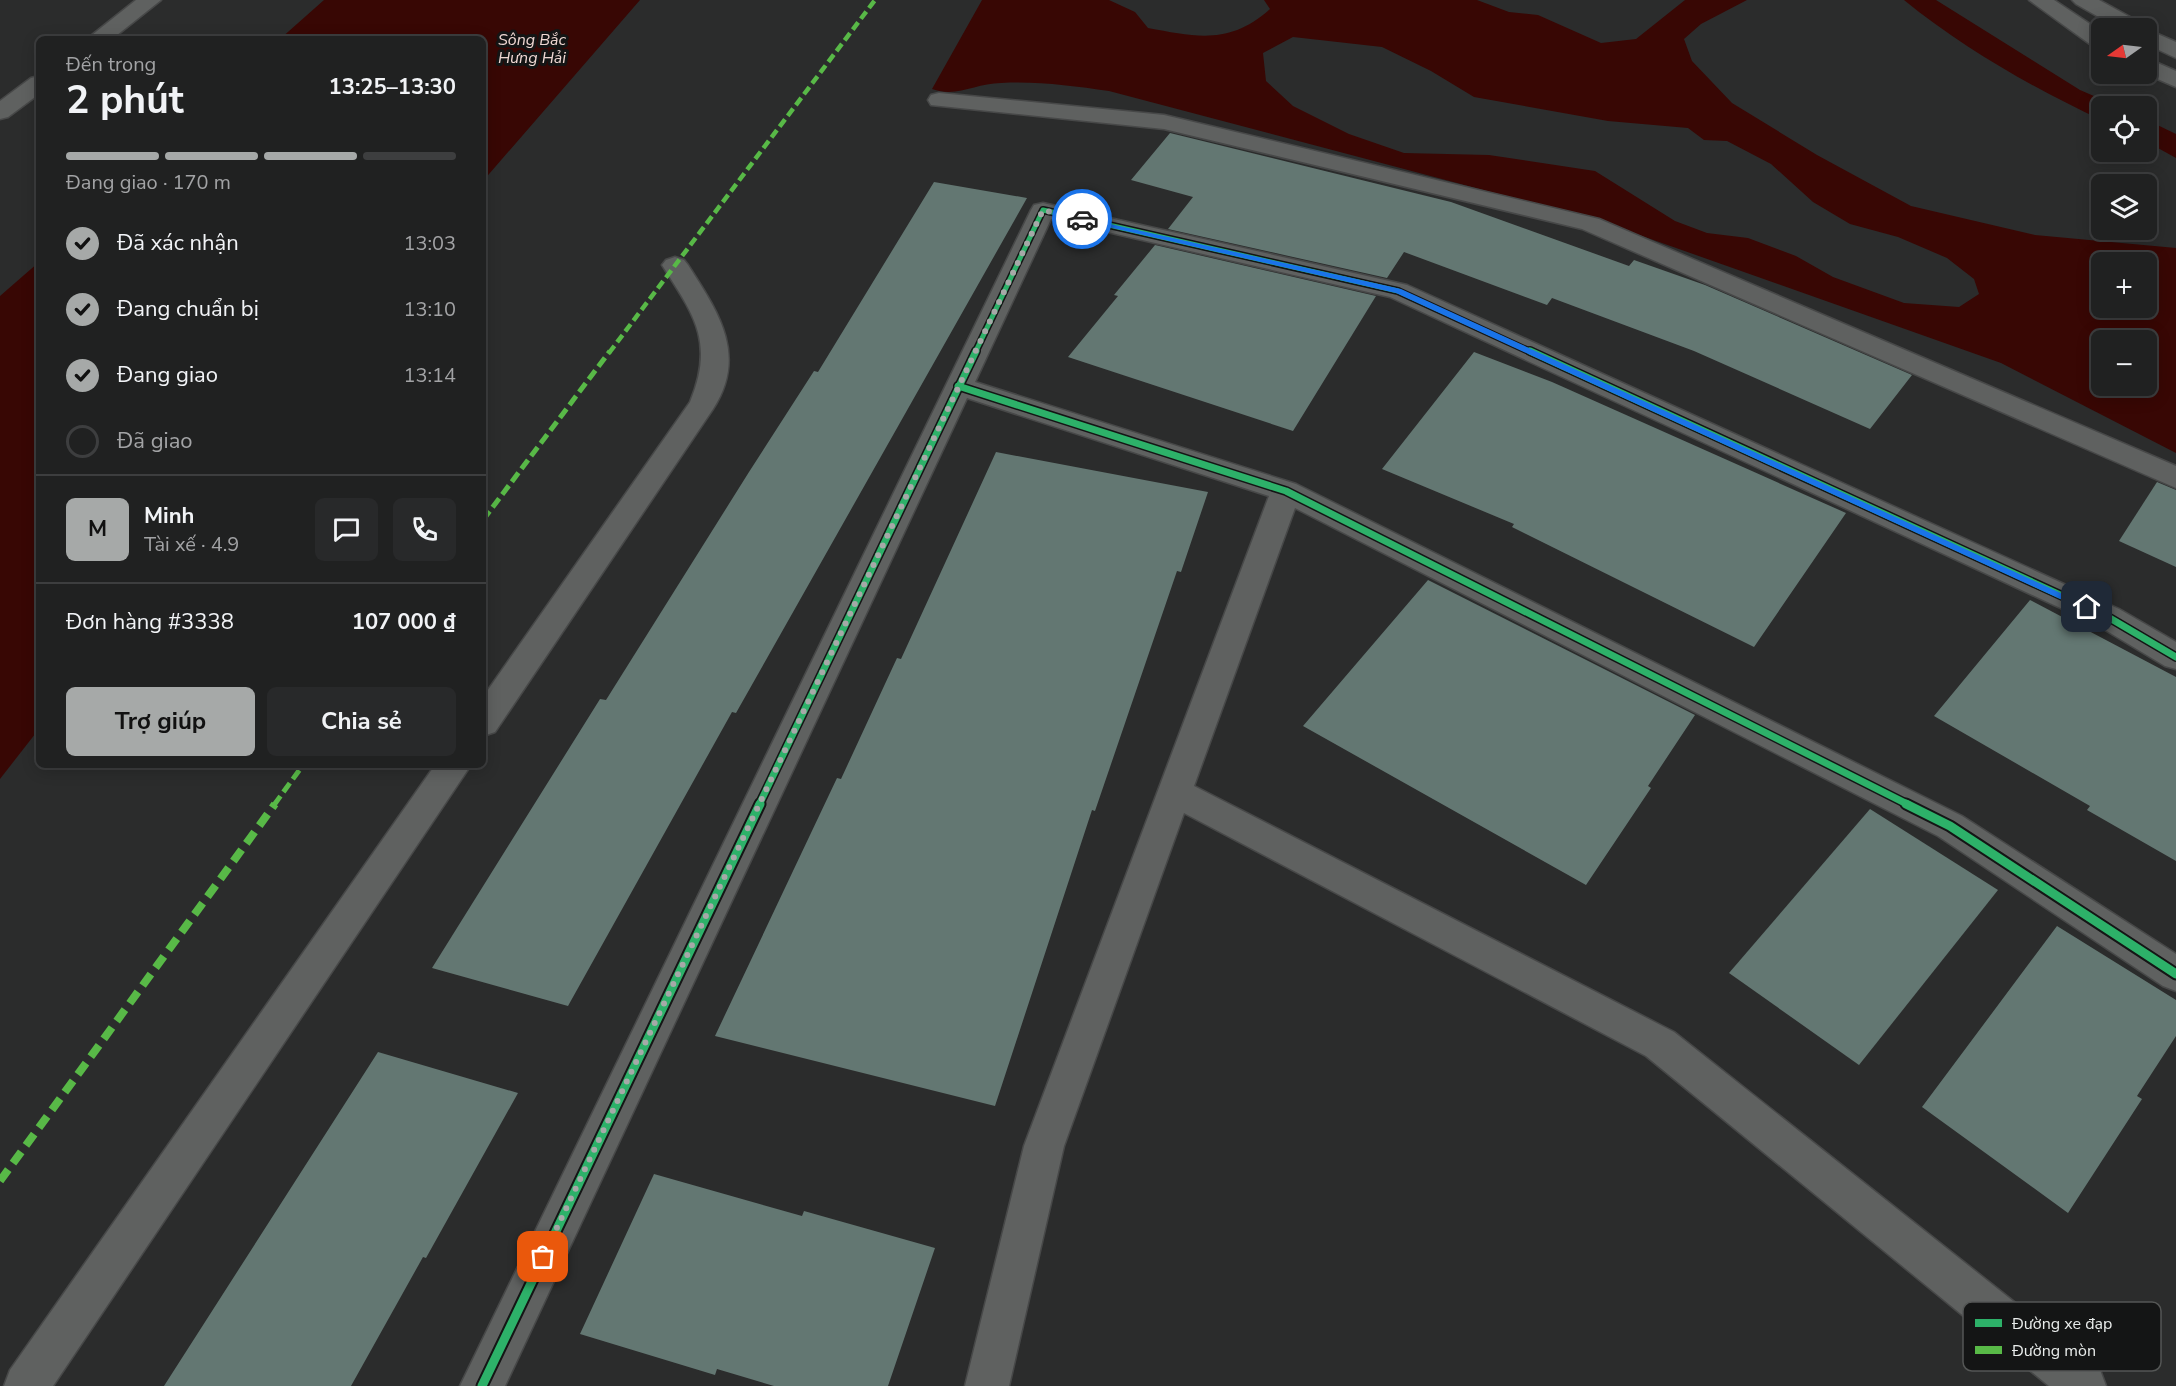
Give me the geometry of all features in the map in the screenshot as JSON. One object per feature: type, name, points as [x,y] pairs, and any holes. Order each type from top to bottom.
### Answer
[{"type":"street","points":[[102,36],[150,0]]},
{"type":"street","points":[[2040,0],[2091,35]]},
{"type":"street","points":[[2083,0],[2115,18]]},
{"type":"street","points":[[2157,41],[2176,51]]},
{"type":"street","points":[[2157,70],[2176,80]]},
{"type":"street","points":[[0,112],[36,85]]},
{"type":"street","points":[[939,100],[1164,122],[1590,224],[2176,478]]},
{"type":"street","points":[[482,1386],[1043,210],[1398,291],[2108,617],[2176,657]]},
{"type":"street","points":[[486,719],[703,403],[715,370],[714,340],[703,312],[675,266]]},
{"type":"street","points":[[958,386],[1286,491],[1950,826],[2176,974]]},
{"type":"street","points":[[987,1386],[1044,1146],[1286,491]]},
{"type":"street","points":[[26,1386],[452,768]]},
{"type":"street","points":[[1175,792],[1660,1044],[1980,1302]]},
{"type":"street","points":[[2065,1371],[2084,1386]]},
{"type":"water","name":"Sông Bắc Hưng Hải","points":[[324,0],[640,0],[486,178],[486,36],[283,36]]},
{"type":"water","points":[[982,0],[1109,0],[1135,12],[1148,28],[1182,34],[1212,35],[1227,33],[1255,21],[1270,9],[1264,0],[1477,0],[1509,12],[1538,15],[1601,43],[1636,39],[1685,0],[1747,0],[1701,24],[1684,39],[1692,61],[1732,103],[1817,155],[1911,206],[2035,235],[2176,248],[2176,453],[2001,363],[1597,220],[1109,91],[1015,83],[992,84],[950,92],[932,89]],"holes":[[[1293,37],[1382,47],[1431,71],[1474,97],[1608,121],[1688,128],[1704,140],[1727,141],[1771,164],[1813,202],[1850,224],[1898,237],[1947,258],[1974,279],[1979,294],[1959,307],[1904,303],[1833,277],[1796,256],[1748,238],[1707,233],[1675,221],[1595,171],[1489,155],[1404,153],[1349,134],[1293,106],[1266,81],[1263,53]]]},
{"type":"water","points":[[1904,0],[1936,0],[2080,90],[2094,96],[2091,96],[2091,115],[2024,80],[1975,51]]},
{"type":"water","points":[[2157,125],[2176,134],[2176,158],[2157,148]]},
{"type":"water","points":[[36,265],[36,733],[0,779],[0,296]]},
{"type":"building","points":[[1170,133],[1451,202],[1629,266],[1634,260],[1705,285],[1912,375],[1870,429],[1694,351],[1552,298],[1547,305],[1404,252],[1387,278],[1168,229],[1193,197],[1131,180]]},
{"type":"building","points":[[934,182],[1027,198],[736,713],[732,712],[568,1006],[432,968],[600,699],[606,700],[814,371],[818,372]]},
{"type":"building","points":[[1155,245],[1376,296],[1293,431],[1068,357],[1118,296],[1114,295]]},
{"type":"building","points":[[1474,352],[1552,382],[1846,513],[1754,647],[1512,527],[1514,524],[1382,469]]},
{"type":"building","points":[[996,452],[1208,492],[1181,572],[1177,571],[1095,811],[1092,810],[995,1106],[715,1036],[837,778],[841,779],[897,658],[901,659]]},
{"type":"building","points":[[2157,482],[2176,490],[2176,567],[2119,541]]},
{"type":"building","points":[[1428,580],[1695,715],[1648,786],[1651,788],[1586,885],[1303,726]]},
{"type":"building","points":[[2030,600],[2176,677],[2176,861],[2087,810],[2090,806],[1934,716]]},
{"type":"building","points":[[1870,809],[1998,890],[1859,1065],[1729,973]]},
{"type":"building","points":[[2057,926],[2176,1000],[2176,1036],[2137,1096],[2142,1099],[2068,1213],[1922,1107]]},
{"type":"building","points":[[378,1052],[518,1093],[351,1386],[164,1386]]},
{"type":"building","points":[[654,1174],[802,1216],[804,1211],[935,1248],[888,1386],[774,1386],[717,1369],[715,1375],[580,1334]]},
{"type":"marked path","points":[[486,516],[875,0]]},
{"type":"marked path","points":[[0,1181],[301,768]]},
{"type":"cycle path","points":[[482,1386],[1043,210],[1398,291],[2108,617],[2176,657]]},
{"type":"cycle path","points":[[958,386],[1286,491],[1950,826],[2176,974]]},
{"type":"way so far","points":[[543,1257],[1043,210],[1082,219]]},
{"type":"route","points":[[1082,219],[1398,291],[2087,607]]}]
